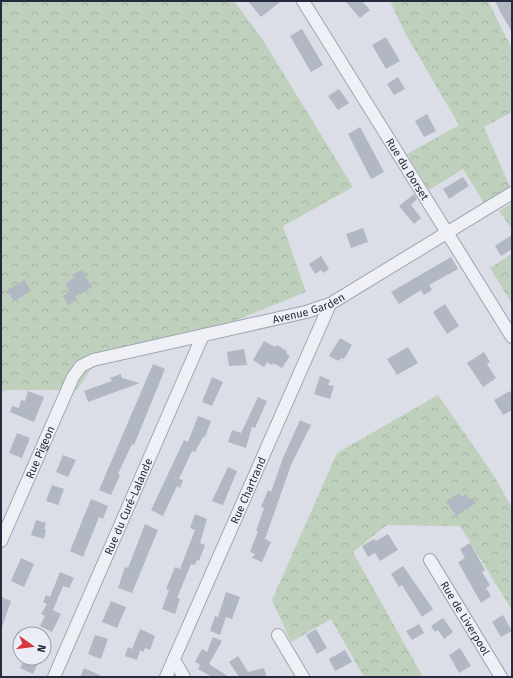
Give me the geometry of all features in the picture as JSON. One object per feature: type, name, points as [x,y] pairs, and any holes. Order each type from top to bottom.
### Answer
[{"type":"street","name":"Rue du Dorset","points":[[303,1],[448,232],[512,338]]},
{"type":"street","name":"Avenue Garden","points":[[81,366],[93,360],[306,312],[330,304],[512,193]]},
{"type":"street","name":"Rue Chartrand","points":[[166,677],[330,304]]},
{"type":"street","name":"Rue du Curé-Lalande","points":[[54,677],[203,336]]},
{"type":"street","name":"Rue Pigeon","points":[[1,541],[73,377],[81,366]]},
{"type":"street","name":"Rue de Liverpool","points":[[430,560],[501,677]]},
{"type":"street","points":[[278,634],[303,677]]},
{"type":"street","points":[[174,660],[184,677]]},
{"type":"green space","points":[[1,1],[234,1],[263,40],[353,187],[283,226],[306,292],[237,320],[206,340],[94,364],[77,390],[7,390],[1,392]]},
{"type":"green space","points":[[390,1],[488,1],[512,49],[512,112],[484,127],[510,187],[484,203],[463,169],[429,190],[407,154],[459,125],[405,33]]},
{"type":"green space","points":[[512,203],[512,229],[499,211]]},
{"type":"green space","points":[[512,254],[512,304],[490,268]]},
{"type":"green space","points":[[438,395],[493,474],[512,508],[512,610],[460,526],[387,525],[353,552],[423,677],[364,677],[331,619],[291,642],[272,600],[337,453]]},
{"type":"building","points":[[248,1],[281,1],[261,17]]},
{"type":"building","points":[[345,1],[362,1],[370,10],[360,18]]},
{"type":"building","points":[[495,1],[512,1],[512,32],[502,15]]},
{"type":"building","points":[[302,29],[323,65],[311,72],[290,36]]},
{"type":"building","points":[[386,37],[400,61],[386,69],[372,45]]},
{"type":"building","points":[[398,77],[405,89],[394,95],[387,84]]},
{"type":"building","points":[[339,89],[349,103],[338,110],[328,96]]},
{"type":"building","points":[[427,114],[436,131],[424,137],[415,121]]},
{"type":"building","points":[[360,127],[384,172],[371,179],[348,134]]},
{"type":"building","points":[[463,177],[469,186],[449,199],[443,189]]},
{"type":"building","points":[[414,194],[417,199],[411,205],[421,218],[414,224],[399,206]]},
{"type":"building","points":[[363,228],[368,242],[351,248],[346,234]]},
{"type":"building","points":[[512,235],[512,249],[501,256],[495,246]]},
{"type":"building","points":[[321,256],[329,269],[323,273],[321,270],[315,274],[309,264]]},
{"type":"building","points":[[451,257],[458,269],[429,285],[432,290],[424,295],[421,290],[399,304],[391,292]]},
{"type":"building","points":[[82,270],[92,287],[75,297],[77,299],[68,305],[63,296],[70,292],[65,284],[74,278],[72,275]]},
{"type":"building","points":[[25,280],[31,291],[14,301],[7,290]]},
{"type":"building","points":[[445,304],[459,326],[447,334],[433,312]]},
{"type":"building","points":[[340,338],[352,345],[344,359],[341,358],[339,361],[329,356]]},
{"type":"building","points":[[264,341],[275,347],[277,345],[287,351],[286,353],[290,356],[282,368],[273,363],[272,365],[267,362],[264,367],[253,360]]},
{"type":"building","points":[[408,347],[418,363],[397,375],[387,359]]},
{"type":"building","points":[[244,349],[247,365],[229,366],[227,352]]},
{"type":"building","points":[[484,352],[490,362],[487,364],[496,378],[483,387],[467,363]]},
{"type":"building","points":[[153,364],[165,369],[134,445],[132,444],[118,474],[120,475],[111,495],[99,490]]},
{"type":"building","points":[[121,374],[122,378],[140,383],[88,402],[84,391],[112,381],[110,378]]},
{"type":"building","points":[[320,376],[330,380],[328,385],[334,386],[330,399],[314,394]]},
{"type":"building","points":[[212,377],[223,382],[212,406],[202,402]]},
{"type":"building","points":[[28,391],[44,397],[34,422],[10,412],[12,406],[19,408],[21,400],[25,401]]},
{"type":"building","points":[[510,391],[512,395],[512,410],[503,415],[494,400]]},
{"type":"building","points":[[258,397],[267,401],[255,428],[252,427],[246,448],[228,442],[232,430],[241,433]]},
{"type":"building","points":[[198,416],[211,421],[205,437],[203,437],[195,452],[192,451],[179,479],[183,480],[180,488],[177,486],[163,516],[151,510],[184,440],[188,442]]},
{"type":"building","points":[[300,420],[311,425],[291,465],[265,539],[271,542],[262,562],[252,558],[255,554],[250,552],[258,531],[256,531],[264,508],[261,507],[268,490],[271,492],[283,458]]},
{"type":"building","points":[[17,433],[30,438],[22,458],[9,453]]},
{"type":"building","points":[[63,455],[76,460],[68,477],[56,472]]},
{"type":"building","points":[[228,467],[237,471],[223,505],[212,501]]},
{"type":"building","points":[[52,485],[64,489],[58,505],[46,501]]},
{"type":"building","points":[[459,493],[462,497],[466,494],[469,499],[473,497],[476,503],[456,516],[446,501]]},
{"type":"building","points":[[91,499],[108,506],[103,519],[99,517],[83,557],[70,551]]},
{"type":"building","points":[[195,514],[207,519],[200,543],[205,545],[199,561],[197,560],[195,565],[191,564],[177,598],[180,599],[175,614],[162,609],[169,590],[166,589],[175,567],[180,569],[195,530],[190,528]]},
{"type":"building","points":[[36,520],[46,523],[44,529],[46,529],[44,539],[31,535]]},
{"type":"building","points":[[145,524],[158,530],[132,593],[118,588],[125,567],[128,568]]},
{"type":"building","points":[[388,534],[398,550],[380,561],[375,553],[368,557],[362,546],[374,539],[376,541]]},
{"type":"building","points":[[470,543],[485,570],[482,572],[490,585],[486,588],[491,596],[481,603],[458,562],[465,558],[460,549]]},
{"type":"building","points":[[21,558],[34,564],[24,587],[11,581]]},
{"type":"building","points":[[403,566],[433,609],[422,617],[402,585],[399,587],[391,574]]},
{"type":"building","points":[[60,572],[74,578],[69,588],[63,586],[53,610],[61,614],[52,632],[52,626],[40,626],[45,616],[41,614],[47,604],[43,602],[46,595],[50,597]]},
{"type":"building","points":[[226,592],[240,597],[232,619],[226,617],[220,635],[210,631],[215,616],[218,617]]},
{"type":"building","points":[[1,597],[11,601],[2,627],[1,627]]},
{"type":"building","points":[[111,601],[126,607],[117,628],[102,622]]},
{"type":"building","points":[[503,615],[512,631],[501,637],[492,622]]},
{"type":"building","points":[[443,618],[453,632],[444,639],[438,630],[435,632],[431,626]]},
{"type":"building","points":[[419,624],[424,633],[412,640],[406,631]]},
{"type":"building","points":[[140,629],[155,636],[150,650],[145,648],[143,652],[140,650],[137,660],[125,656],[128,647],[132,649]]},
{"type":"building","points":[[316,629],[327,648],[317,654],[306,635]]},
{"type":"building","points":[[95,635],[108,639],[101,659],[88,654]]},
{"type":"building","points":[[213,637],[222,641],[209,664],[229,677],[212,677],[198,669],[200,665],[195,662],[202,649],[207,652]]},
{"type":"building","points":[[460,648],[471,666],[459,673],[449,655]]},
{"type":"building","points":[[345,650],[352,662],[335,671],[329,659]]},
{"type":"building","points":[[238,656],[248,672],[264,668],[267,677],[239,677],[229,662]]},
{"type":"building","points":[[21,666],[36,666],[33,674],[20,668]]},
{"type":"building","points":[[84,668],[104,677],[80,677]]}]
